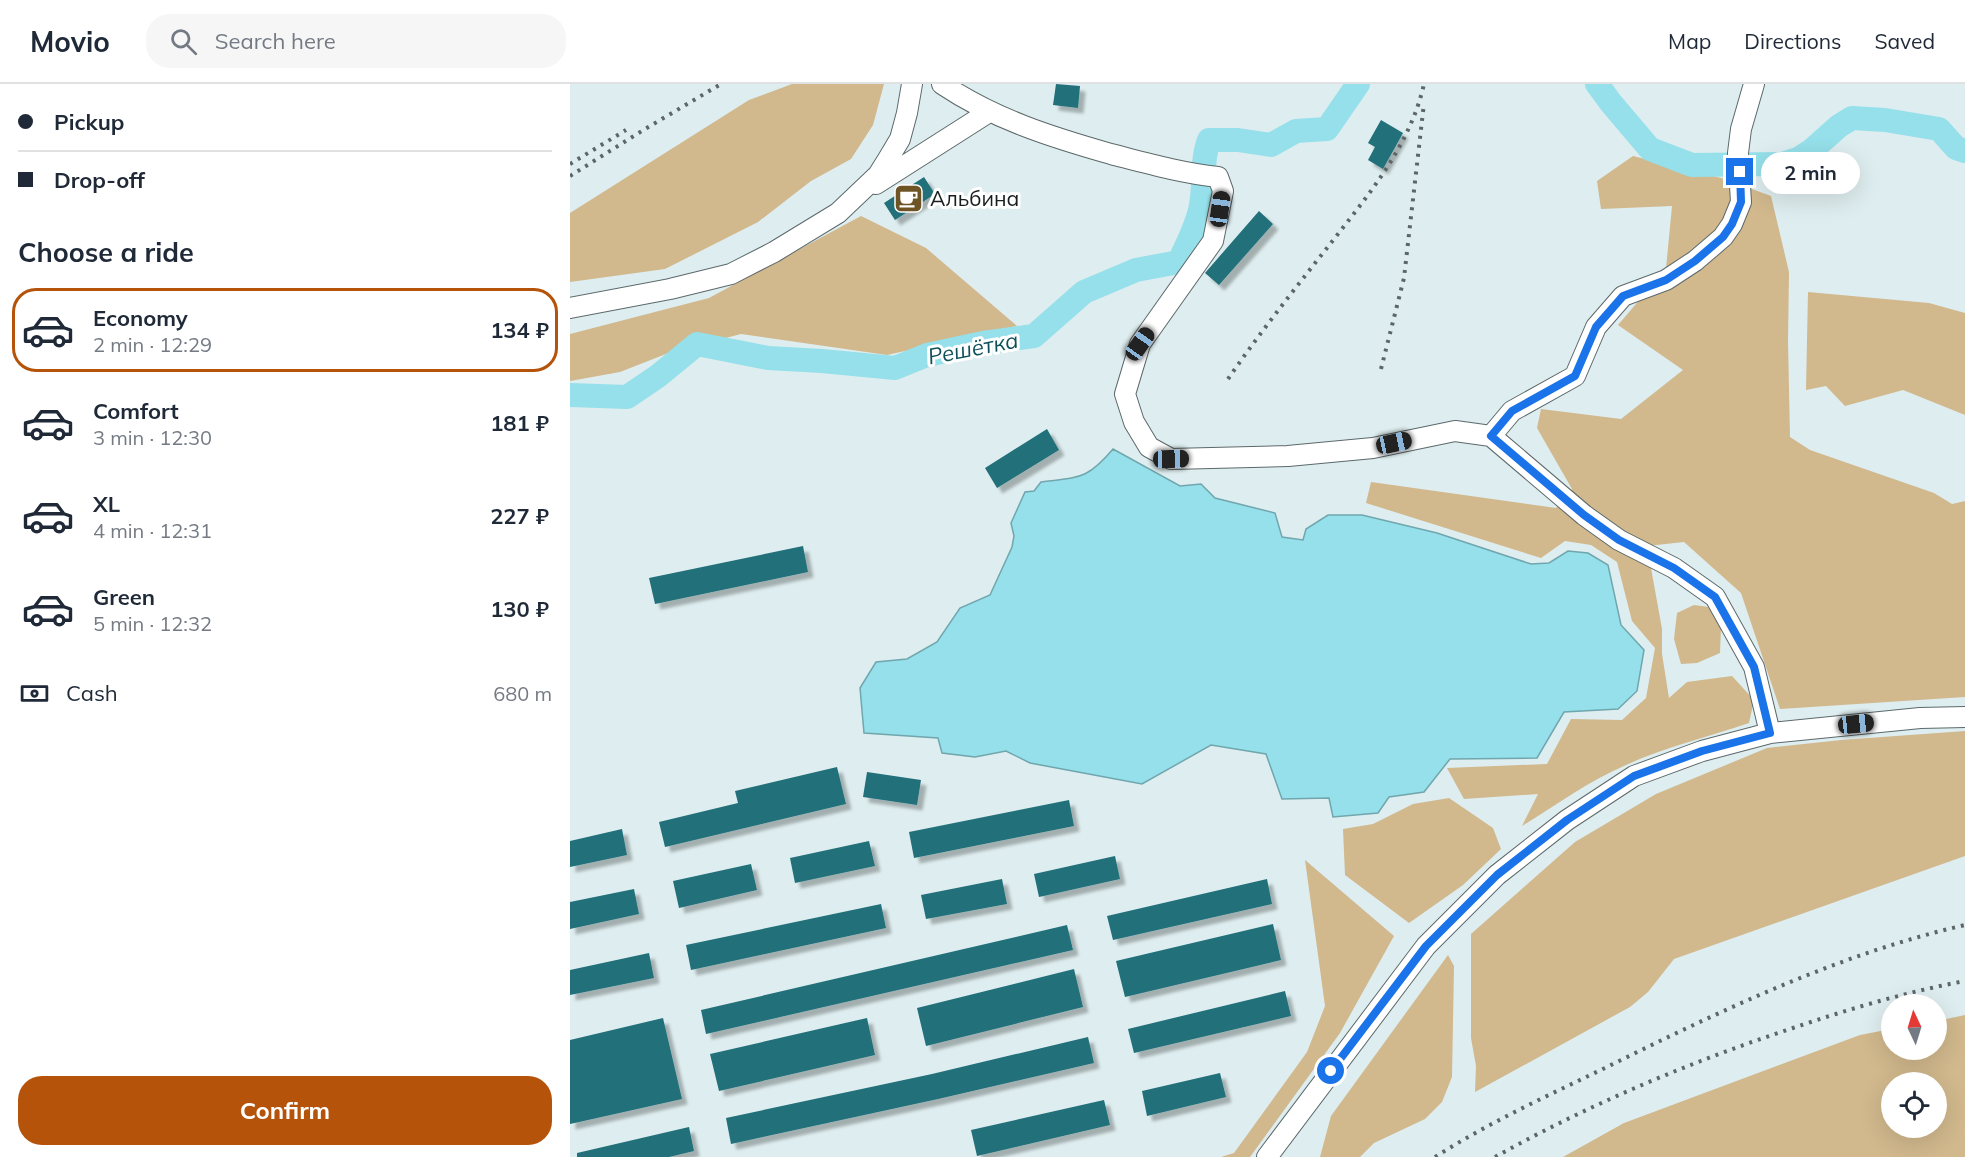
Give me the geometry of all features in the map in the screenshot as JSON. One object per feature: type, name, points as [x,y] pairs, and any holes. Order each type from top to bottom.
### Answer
[{"type":"street","points":[[570,308],[670,289],[731,274],[774,252],[838,213],[878,175],[900,139],[912,84]]},
{"type":"street","points":[[942,84],[988,111],[1052,137],[1183,173],[1218,177],[1223,191],[1213,241],[1140,344],[1125,394],[1134,422],[1149,447],[1171,459],[1288,456],[1373,448],[1455,431],[1491,436],[1584,515],[1619,540],[1674,568],[1715,597],[1754,667],[1770,733]]},
{"type":"street","points":[[1491,436],[1512,411],[1575,376],[1596,327],[1623,296],[1666,280],[1695,261],[1723,237],[1738,212],[1741,202],[1738,153],[1741,129],[1754,84]]},
{"type":"street","points":[[858,195],[988,111]]},
{"type":"street","points":[[1267,1157],[1426,946],[1497,875],[1567,820],[1634,776],[1702,751],[1770,733],[1920,718],[1965,717]]},
{"type":"shaded area","points":[[792,84],[884,84],[873,125],[851,159],[811,181],[758,222],[665,269],[570,282],[570,213],[749,100]]},
{"type":"shaded area","points":[[1633,156],[1725,179],[1771,196],[1789,272],[1790,437],[1810,450],[1934,493],[1952,504],[1965,501],[1965,697],[1780,709],[1741,593],[1684,542],[1647,546],[1662,629],[1662,654],[1669,698],[1687,682],[1732,676],[1754,700],[1749,723],[1671,747],[1612,771],[1522,826],[1538,794],[1464,799],[1447,768],[1547,764],[1571,719],[1622,720],[1646,698],[1655,648],[1632,621],[1617,562],[1591,545],[1565,541],[1541,558],[1366,503],[1371,482],[1556,508],[1572,489],[1537,428],[1541,409],[1621,419],[1683,370],[1618,325],[1666,269],[1672,206],[1601,209],[1597,181]]},
{"type":"shaded area","points":[[861,216],[926,248],[1017,326],[887,355],[741,334],[671,352],[620,372],[570,381],[570,334],[709,298]]},
{"type":"shaded area","points":[[1808,292],[1929,303],[1965,313],[1965,415],[1903,390],[1845,406],[1826,386],[1806,390]]},
{"type":"shaded area","points":[[1694,605],[1709,607],[1721,627],[1720,653],[1697,663],[1681,664],[1674,639],[1677,613]]},
{"type":"shaded area","points":[[1965,731],[1965,856],[1674,959],[1648,992],[1630,1007],[1475,1092],[1476,1066],[1471,1038],[1471,934],[1575,842],[1656,794],[1767,748]]},
{"type":"shaded area","points":[[1449,798],[1493,828],[1501,849],[1463,885],[1409,923],[1345,875],[1343,829],[1373,824],[1413,804]]},
{"type":"shaded area","points":[[1305,860],[1394,936],[1340,1033],[1250,1157],[1221,1157],[1234,1153],[1307,1052],[1325,1006]]},
{"type":"shaded area","points":[[1448,955],[1454,966],[1452,1077],[1442,1102],[1425,1119],[1374,1143],[1360,1157],[1320,1157],[1331,1116]]},
{"type":"shaded area","points":[[1965,1015],[1965,1157],[1563,1157],[1624,1123],[1860,1035],[1881,1031],[1881,1060],[1947,1060],[1947,1019]]},
{"type":"water","points":[[1113,449],[1180,486],[1201,484],[1215,498],[1275,513],[1282,537],[1303,540],[1306,529],[1328,515],[1362,515],[1437,533],[1531,564],[1549,563],[1568,551],[1588,553],[1608,565],[1621,625],[1644,650],[1637,691],[1618,709],[1564,712],[1537,758],[1450,759],[1424,792],[1389,797],[1378,813],[1333,817],[1329,798],[1282,799],[1266,754],[1211,745],[1142,784],[1030,763],[1006,751],[975,757],[942,753],[938,738],[864,733],[860,688],[876,662],[907,659],[937,642],[960,608],[990,595],[1012,547],[1014,536],[1011,523],[1025,492],[1034,491],[1041,482],[1074,478],[1089,472]]},
{"type":"building","points":[[1056,84],[1080,86],[1078,108],[1053,105]]},
{"type":"building","points":[[1381,120],[1403,133],[1383,169],[1368,160],[1375,147],[1368,143]]},
{"type":"building","points":[[924,177],[935,194],[895,220],[884,203]]},
{"type":"building","points":[[1259,211],[1273,224],[1219,285],[1205,273]]},
{"type":"building","points":[[1047,429],[1059,450],[997,488],[985,468]]},
{"type":"building","points":[[803,546],[808,572],[655,604],[649,578]]},
{"type":"building","points":[[837,767],[846,804],[665,847],[659,822],[738,803],[735,791]]},
{"type":"building","points":[[867,772],[921,780],[917,805],[863,797]]},
{"type":"building","points":[[1069,800],[1074,826],[914,858],[909,832]]},
{"type":"building","points":[[622,829],[627,855],[570,867],[570,841]]},
{"type":"building","points":[[869,841],[875,866],[795,883],[790,858]]},
{"type":"building","points":[[1115,856],[1120,879],[1039,897],[1034,874]]},
{"type":"building","points":[[751,864],[757,890],[679,908],[673,881]]},
{"type":"building","points":[[1002,879],[1007,904],[926,919],[921,895]]},
{"type":"building","points":[[1267,879],[1272,904],[1113,940],[1107,916]]},
{"type":"building","points":[[634,889],[639,914],[570,929],[570,902]]},
{"type":"building","points":[[881,904],[886,928],[691,970],[686,945]]},
{"type":"building","points":[[1273,924],[1281,960],[1125,997],[1116,961]]},
{"type":"building","points":[[1067,925],[1073,950],[706,1034],[701,1010]]},
{"type":"building","points":[[649,953],[654,978],[570,995],[570,970]]},
{"type":"building","points":[[1074,969],[1083,1007],[926,1046],[917,1008]]},
{"type":"building","points":[[1285,991],[1291,1016],[1134,1053],[1128,1029]]},
{"type":"building","points":[[663,1018],[682,1099],[570,1124],[570,1040]]},
{"type":"building","points":[[867,1018],[875,1055],[719,1091],[710,1054]]},
{"type":"building","points":[[1088,1037],[1094,1063],[731,1144],[726,1118],[932,1074]]},
{"type":"building","points":[[1220,1073],[1226,1097],[1147,1116],[1142,1091]]},
{"type":"building","points":[[1104,1100],[1110,1125],[977,1156],[971,1130]]},
{"type":"building","points":[[689,1127],[694,1151],[669,1157],[577,1157],[577,1153]]},
{"type":"waterway","name":"Решётка","points":[[570,395],[627,397],[658,376],[697,344],[768,358],[895,368],[927,355],[983,343],[1034,336],[1084,292],[1136,270],[1179,262],[1200,212],[1205,156],[1209,140],[1238,140],[1271,145],[1296,131],[1327,129],[1358,84]]},
{"type":"waterway","name":"Решётка","points":[[1597,84],[1650,149],[1692,165],[1782,164],[1798,159],[1812,150],[1839,126],[1852,118],[1885,120],[1939,129],[1956,148],[1965,151]]},
{"type":"railway","points":[[570,176],[721,84]]},
{"type":"railway","points":[[1228,379],[1384,171],[1408,129],[1424,84]]},
{"type":"railway","points":[[1381,369],[1404,278],[1424,103]]},
{"type":"railway","points":[[570,164],[626,130]]},
{"type":"railway","points":[[1435,1157],[1520,1109],[1738,1005],[1872,951],[1965,925]]},
{"type":"railway","points":[[1495,1157],[1567,1119],[1641,1085],[1716,1055],[1856,1008],[1921,990],[1965,981]]},
{"type":"place","name":"Альбина","points":[[909,199]]},
{"type":"route","points":[[1331,1071],[1426,946],[1497,875],[1567,820],[1634,776],[1702,751],[1770,733],[1754,667],[1715,597],[1674,568],[1619,540],[1584,515],[1491,436],[1512,411],[1575,376],[1596,327],[1623,296],[1666,280],[1695,261],[1723,237],[1732,224],[1741,202],[1740,172]]}]
